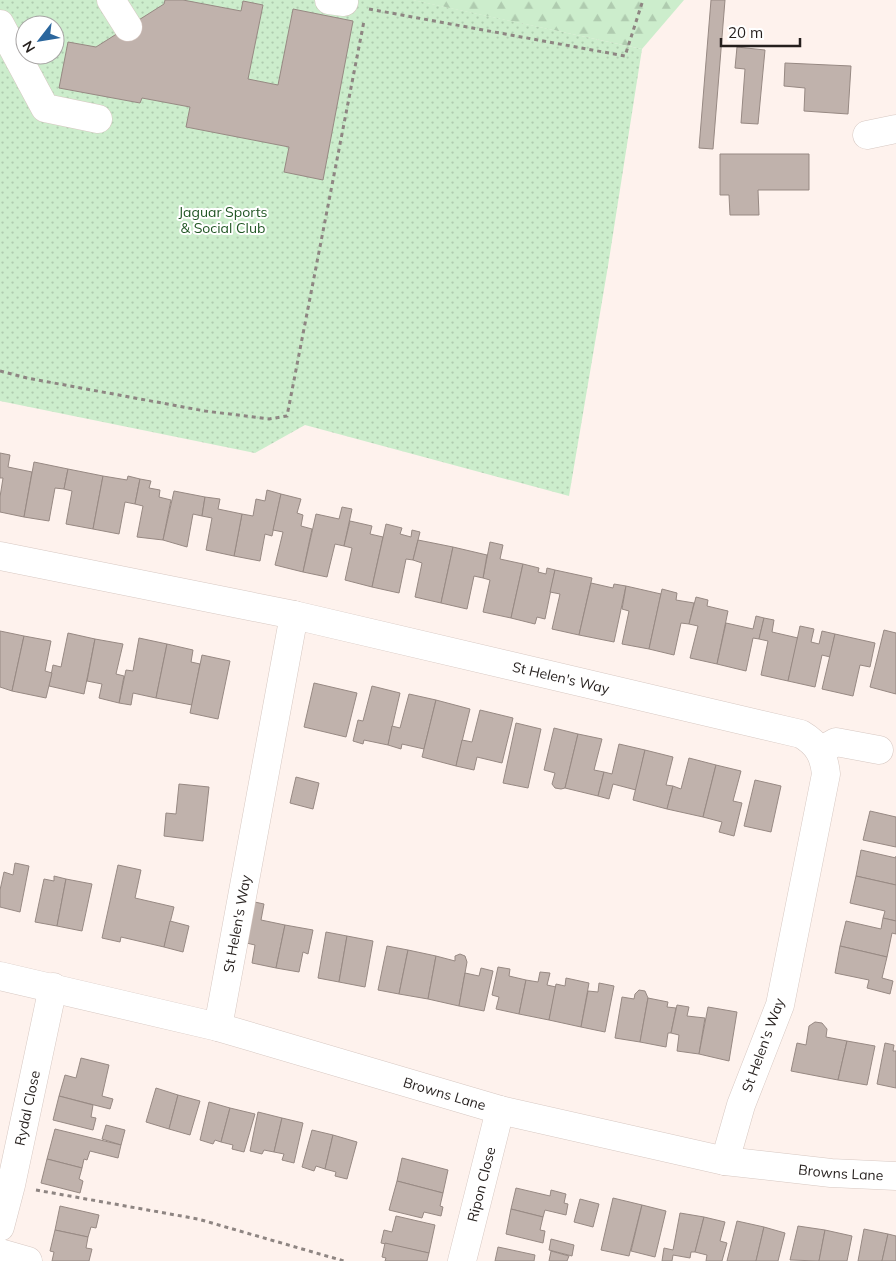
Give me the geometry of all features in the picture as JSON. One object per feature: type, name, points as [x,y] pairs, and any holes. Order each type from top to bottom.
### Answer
[{"type":"street","points":[[112,0],[128,27]]},
{"type":"street","points":[[0,24],[46,108],[98,119]]},
{"type":"street","points":[[867,136],[896,129]]},
{"type":"street","name":"St Helen's Way","points":[[0,556],[294,615],[801,734],[812,740],[820,751],[825,763],[826,774],[780,1005],[742,1105],[726,1161]]},
{"type":"street","name":"St Helen's Way","points":[[218,1027],[294,615]]},
{"type":"street","points":[[820,751],[836,742],[879,750]]},
{"type":"street","name":"Browns Lane","points":[[0,976],[218,1027],[500,1110],[726,1161],[831,1172],[896,1176]]},
{"type":"street","name":"Rydal Close","points":[[0,1227],[11,1185],[53,987]]},
{"type":"street","name":"Ripon Close","points":[[462,1261],[500,1110]]},
{"type":"street","points":[[0,1252],[28,1261]]},
{"type":"path","points":[[347,4],[625,56],[643,0]]},
{"type":"path","points":[[0,371],[27,378],[205,411],[269,419],[287,416],[365,19]]},
{"type":"path","points":[[11,1185],[198,1219],[344,1261]]},
{"type":"green space","name":"Jaguar Sports & Social Club","points":[[0,0],[413,0],[642,49],[569,496],[305,425],[255,453],[0,401]]},
{"type":"green space","points":[[412,0],[684,0],[642,49]]},
{"type":"building","points":[[165,0],[183,0],[241,11],[243,1],[263,5],[248,79],[278,85],[293,9],[353,21],[323,180],[284,172],[289,147],[186,127],[190,107],[142,98],[140,103],[59,88],[68,42],[96,47],[164,4]]},
{"type":"building","points":[[711,0],[725,0],[713,149],[699,148]]},
{"type":"building","points":[[737,47],[765,50],[758,124],[741,123],[745,69],[735,68]]},
{"type":"building","points":[[785,63],[851,66],[848,114],[804,111],[805,88],[784,86]]},
{"type":"building","points":[[720,154],[809,154],[809,190],[758,190],[759,215],[730,215],[729,195],[720,195]]},
{"type":"building","points":[[0,453],[10,455],[8,467],[32,472],[24,517],[0,512],[3,478],[0,478]]},
{"type":"building","points":[[34,462],[68,469],[64,489],[55,488],[49,521],[24,517]]},
{"type":"building","points":[[68,469],[103,476],[93,529],[66,524],[72,491],[64,489]]},
{"type":"building","points":[[103,476],[127,480],[128,476],[140,479],[135,504],[125,502],[119,534],[93,529]]},
{"type":"building","points":[[140,479],[151,481],[149,488],[160,490],[159,497],[171,500],[163,540],[137,537],[143,506],[135,504]]},
{"type":"building","points":[[267,490],[281,494],[272,536],[265,534],[260,561],[234,556],[242,514],[253,516],[256,499],[265,501]]},
{"type":"building","points":[[174,491],[205,497],[202,516],[193,514],[187,547],[163,540]]},
{"type":"building","points":[[281,494],[301,499],[297,513],[303,515],[301,526],[312,529],[303,572],[275,565],[283,532],[273,530]]},
{"type":"building","points":[[205,497],[220,499],[218,509],[242,514],[234,556],[206,550],[212,518],[202,516]]},
{"type":"building","points":[[342,507],[352,509],[344,546],[335,544],[327,577],[303,572],[316,514],[339,519]]},
{"type":"building","points":[[350,521],[372,526],[370,534],[383,537],[372,587],[345,580],[352,548],[344,546]]},
{"type":"building","points":[[386,524],[402,528],[400,534],[411,537],[412,530],[420,532],[413,560],[406,559],[399,593],[372,587]]},
{"type":"building","points":[[418,540],[453,547],[441,603],[415,597],[422,563],[413,560]]},
{"type":"building","points":[[490,542],[503,545],[500,559],[523,564],[511,618],[483,612],[490,580],[483,578]]},
{"type":"building","points":[[453,547],[487,555],[483,578],[474,576],[467,609],[441,603]]},
{"type":"building","points":[[523,564],[539,568],[538,572],[546,574],[547,568],[555,570],[545,619],[537,617],[535,624],[511,618]]},
{"type":"building","points":[[555,570],[592,578],[579,635],[552,629],[560,594],[550,592]]},
{"type":"building","points":[[591,583],[613,588],[614,584],[626,586],[614,642],[579,635]]},
{"type":"building","points":[[626,586],[661,594],[649,649],[622,644],[629,611],[622,609]]},
{"type":"building","points":[[662,589],[677,593],[676,600],[694,603],[689,624],[681,623],[674,655],[649,649]]},
{"type":"building","points":[[696,597],[708,600],[707,606],[728,611],[717,664],[690,658],[698,626],[689,624]]},
{"type":"building","points":[[756,616],[764,618],[759,639],[753,638],[746,671],[717,664],[726,623],[753,629]]},
{"type":"building","points":[[764,618],[774,620],[772,632],[798,638],[788,681],[761,675],[768,641],[759,639]]},
{"type":"building","points":[[800,626],[814,629],[811,642],[819,644],[822,631],[835,634],[830,657],[822,655],[815,687],[788,681]]},
{"type":"building","points":[[884,630],[896,633],[896,694],[870,687]]},
{"type":"building","points":[[0,631],[24,636],[12,691],[0,687]]},
{"type":"building","points":[[68,633],[95,639],[84,694],[49,686],[53,665],[61,667]]},
{"type":"building","points":[[835,634],[875,643],[870,667],[860,665],[853,696],[822,689]]},
{"type":"building","points":[[24,636],[51,641],[45,671],[52,673],[46,698],[12,691]]},
{"type":"building","points":[[139,638],[167,644],[156,698],[133,693],[131,705],[119,703],[126,670],[133,671]]},
{"type":"building","points":[[95,639],[123,644],[116,674],[124,676],[119,703],[99,698],[102,684],[87,681]]},
{"type":"building","points":[[167,644],[193,650],[191,662],[200,664],[192,705],[156,698]]},
{"type":"building","points":[[202,655],[230,661],[218,719],[190,713]]},
{"type":"building","points":[[314,683],[357,693],[346,737],[304,727]]},
{"type":"building","points":[[372,686],[400,693],[388,745],[364,740],[363,744],[353,741],[358,720],[363,721]]},
{"type":"building","points":[[409,694],[436,700],[424,749],[402,744],[401,749],[388,745],[392,726],[400,728]]},
{"type":"building","points":[[436,700],[470,709],[456,766],[422,757]]},
{"type":"building","points":[[480,710],[513,718],[502,763],[477,757],[474,770],[456,766],[462,740],[472,742]]},
{"type":"building","points":[[516,723],[541,729],[528,788],[503,783]]},
{"type":"building","points":[[554,728],[578,734],[565,788],[561,789],[555,788],[552,784],[555,773],[544,770]]},
{"type":"building","points":[[578,734],[602,739],[594,770],[604,772],[598,796],[565,788]]},
{"type":"building","points":[[619,744],[645,750],[636,790],[613,784],[609,799],[598,796],[604,772],[612,774]]},
{"type":"building","points":[[645,750],[673,757],[666,785],[673,786],[667,809],[633,800]]},
{"type":"building","points":[[689,758],[716,765],[703,817],[667,809],[673,786],[681,789]]},
{"type":"building","points":[[716,765],[741,771],[733,801],[742,803],[734,836],[719,832],[722,822],[703,817]]},
{"type":"building","points":[[296,777],[319,783],[313,809],[290,803]]},
{"type":"building","points":[[755,780],[781,786],[771,832],[744,826]]},
{"type":"building","points":[[179,784],[209,787],[203,841],[164,836],[166,813],[176,814]]},
{"type":"building","points":[[870,811],[896,817],[896,847],[863,840]]},
{"type":"building","points":[[861,850],[896,858],[896,885],[856,876]]},
{"type":"building","points":[[15,863],[29,866],[20,912],[0,907],[0,890],[4,872],[13,875]]},
{"type":"building","points":[[118,865],[141,870],[135,898],[174,907],[164,947],[121,937],[120,942],[102,938]]},
{"type":"building","points":[[54,876],[66,879],[57,926],[35,922],[44,879],[54,881]]},
{"type":"building","points":[[856,876],[896,885],[896,921],[883,918],[885,911],[850,903]]},
{"type":"building","points":[[66,879],[92,884],[82,931],[57,926]]},
{"type":"building","points":[[250,901],[264,904],[261,920],[285,925],[276,968],[252,963],[255,945],[242,942]]},
{"type":"building","points":[[883,918],[896,921],[896,934],[892,933],[887,957],[840,946],[846,921],[881,929]]},
{"type":"building","points":[[170,921],[189,926],[183,952],[164,947]]},
{"type":"building","points":[[285,925],[313,930],[308,954],[303,952],[299,972],[276,968]]},
{"type":"building","points":[[326,932],[347,936],[339,982],[318,978]]},
{"type":"building","points":[[347,936],[373,941],[365,987],[339,982]]},
{"type":"building","points":[[387,946],[408,950],[399,994],[378,990]]},
{"type":"building","points":[[840,946],[887,957],[882,978],[893,981],[890,994],[867,988],[869,980],[835,973]]},
{"type":"building","points":[[408,950],[436,956],[428,999],[399,994]]},
{"type":"building","points":[[460,954],[465,956],[467,962],[459,1006],[428,999],[436,956],[455,961],[455,956]]},
{"type":"building","points":[[498,967],[510,969],[509,976],[526,980],[519,1014],[496,1009],[499,997],[492,995]]},
{"type":"building","points":[[481,968],[493,971],[484,1011],[459,1006],[465,973],[479,976]]},
{"type":"building","points":[[540,972],[550,973],[547,985],[556,987],[549,1020],[519,1014],[526,980],[538,982]]},
{"type":"building","points":[[566,978],[589,983],[581,1027],[549,1020],[556,984],[565,986]]},
{"type":"building","points":[[599,983],[614,986],[605,1032],[581,1027],[588,991],[598,992]]},
{"type":"building","points":[[639,990],[645,991],[648,998],[640,1042],[615,1038],[622,997],[634,999],[635,994]]},
{"type":"building","points":[[648,998],[668,1002],[667,1007],[676,1008],[671,1033],[668,1033],[666,1047],[640,1042]]},
{"type":"building","points":[[677,1005],[689,1007],[687,1016],[705,1018],[699,1054],[677,1051],[679,1035],[671,1033]]},
{"type":"building","points":[[708,1007],[737,1012],[729,1061],[699,1054]]},
{"type":"building","points":[[815,1022],[822,1023],[827,1029],[826,1037],[847,1041],[838,1080],[791,1071],[797,1043],[806,1045],[809,1026]]},
{"type":"building","points":[[847,1041],[875,1046],[867,1085],[838,1080]]},
{"type":"building","points":[[885,1043],[894,1045],[893,1051],[896,1051],[896,1088],[877,1084]]},
{"type":"building","points":[[81,1058],[109,1065],[102,1096],[113,1099],[110,1109],[59,1096],[65,1075],[76,1078]]},
{"type":"building","points":[[156,1088],[178,1095],[169,1129],[146,1122]]},
{"type":"building","points":[[178,1095],[200,1101],[190,1135],[169,1129]]},
{"type":"building","points":[[59,1096],[93,1105],[91,1117],[96,1118],[93,1130],[53,1120]]},
{"type":"building","points":[[209,1102],[230,1108],[221,1142],[215,1140],[213,1144],[200,1140]]},
{"type":"building","points":[[230,1108],[255,1114],[244,1152],[232,1149],[233,1145],[221,1142]]},
{"type":"building","points":[[258,1112],[282,1118],[274,1152],[264,1150],[262,1154],[250,1151]]},
{"type":"building","points":[[282,1118],[303,1123],[294,1163],[282,1160],[284,1154],[274,1152]]},
{"type":"building","points":[[106,1125],[125,1130],[121,1145],[102,1139]]},
{"type":"building","points":[[55,1129],[121,1145],[118,1158],[90,1151],[87,1160],[84,1159],[82,1168],[47,1159]]},
{"type":"building","points":[[312,1130],[333,1135],[325,1169],[316,1166],[314,1171],[302,1167]]},
{"type":"building","points":[[333,1135],[357,1142],[347,1179],[335,1176],[336,1172],[325,1169]]},
{"type":"building","points":[[402,1158],[448,1170],[443,1193],[397,1181]]},
{"type":"building","points":[[47,1159],[82,1168],[79,1179],[83,1181],[80,1193],[41,1183]]},
{"type":"building","points":[[397,1181],[443,1193],[440,1206],[443,1207],[441,1216],[424,1212],[422,1218],[389,1210]]},
{"type":"building","points":[[516,1188],[550,1196],[551,1190],[566,1194],[564,1203],[568,1204],[566,1215],[545,1210],[543,1217],[511,1209]]},
{"type":"building","points":[[613,1198],[642,1205],[629,1256],[601,1250]]},
{"type":"building","points":[[580,1199],[599,1204],[593,1227],[574,1222]]},
{"type":"building","points":[[642,1205],[666,1211],[655,1257],[631,1251]]},
{"type":"building","points":[[60,1206],[99,1215],[96,1228],[91,1227],[88,1237],[55,1230]]},
{"type":"building","points":[[511,1209],[543,1217],[540,1230],[545,1231],[543,1243],[506,1234]]},
{"type":"building","points":[[680,1213],[704,1217],[695,1252],[691,1252],[690,1258],[673,1255],[672,1261],[662,1261],[664,1248],[673,1250]]},
{"type":"building","points":[[396,1216],[435,1225],[429,1253],[381,1243],[384,1230],[392,1232]]},
{"type":"building","points":[[704,1217],[725,1222],[720,1241],[727,1243],[722,1261],[706,1261],[707,1255],[695,1252]]},
{"type":"building","points":[[737,1221],[764,1227],[756,1261],[727,1261]]},
{"type":"building","points":[[798,1226],[825,1230],[819,1261],[790,1260]]},
{"type":"building","points":[[764,1227],[785,1233],[778,1261],[756,1261]]},
{"type":"building","points":[[864,1229],[888,1234],[882,1261],[858,1261]]},
{"type":"building","points":[[55,1230],[88,1237],[86,1248],[92,1249],[89,1261],[52,1261],[54,1252],[50,1251]]},
{"type":"building","points":[[825,1230],[852,1236],[847,1261],[819,1261]]},
{"type":"building","points":[[888,1234],[896,1236],[896,1261],[882,1261]]},
{"type":"building","points":[[551,1239],[574,1245],[572,1256],[549,1250]]},
{"type":"building","points":[[385,1243],[429,1253],[427,1261],[385,1261],[386,1258],[382,1257]]},
{"type":"building","points":[[498,1247],[535,1255],[534,1261],[495,1261]]},
{"type":"building","points":[[551,1251],[569,1256],[567,1261],[549,1261]]}]
